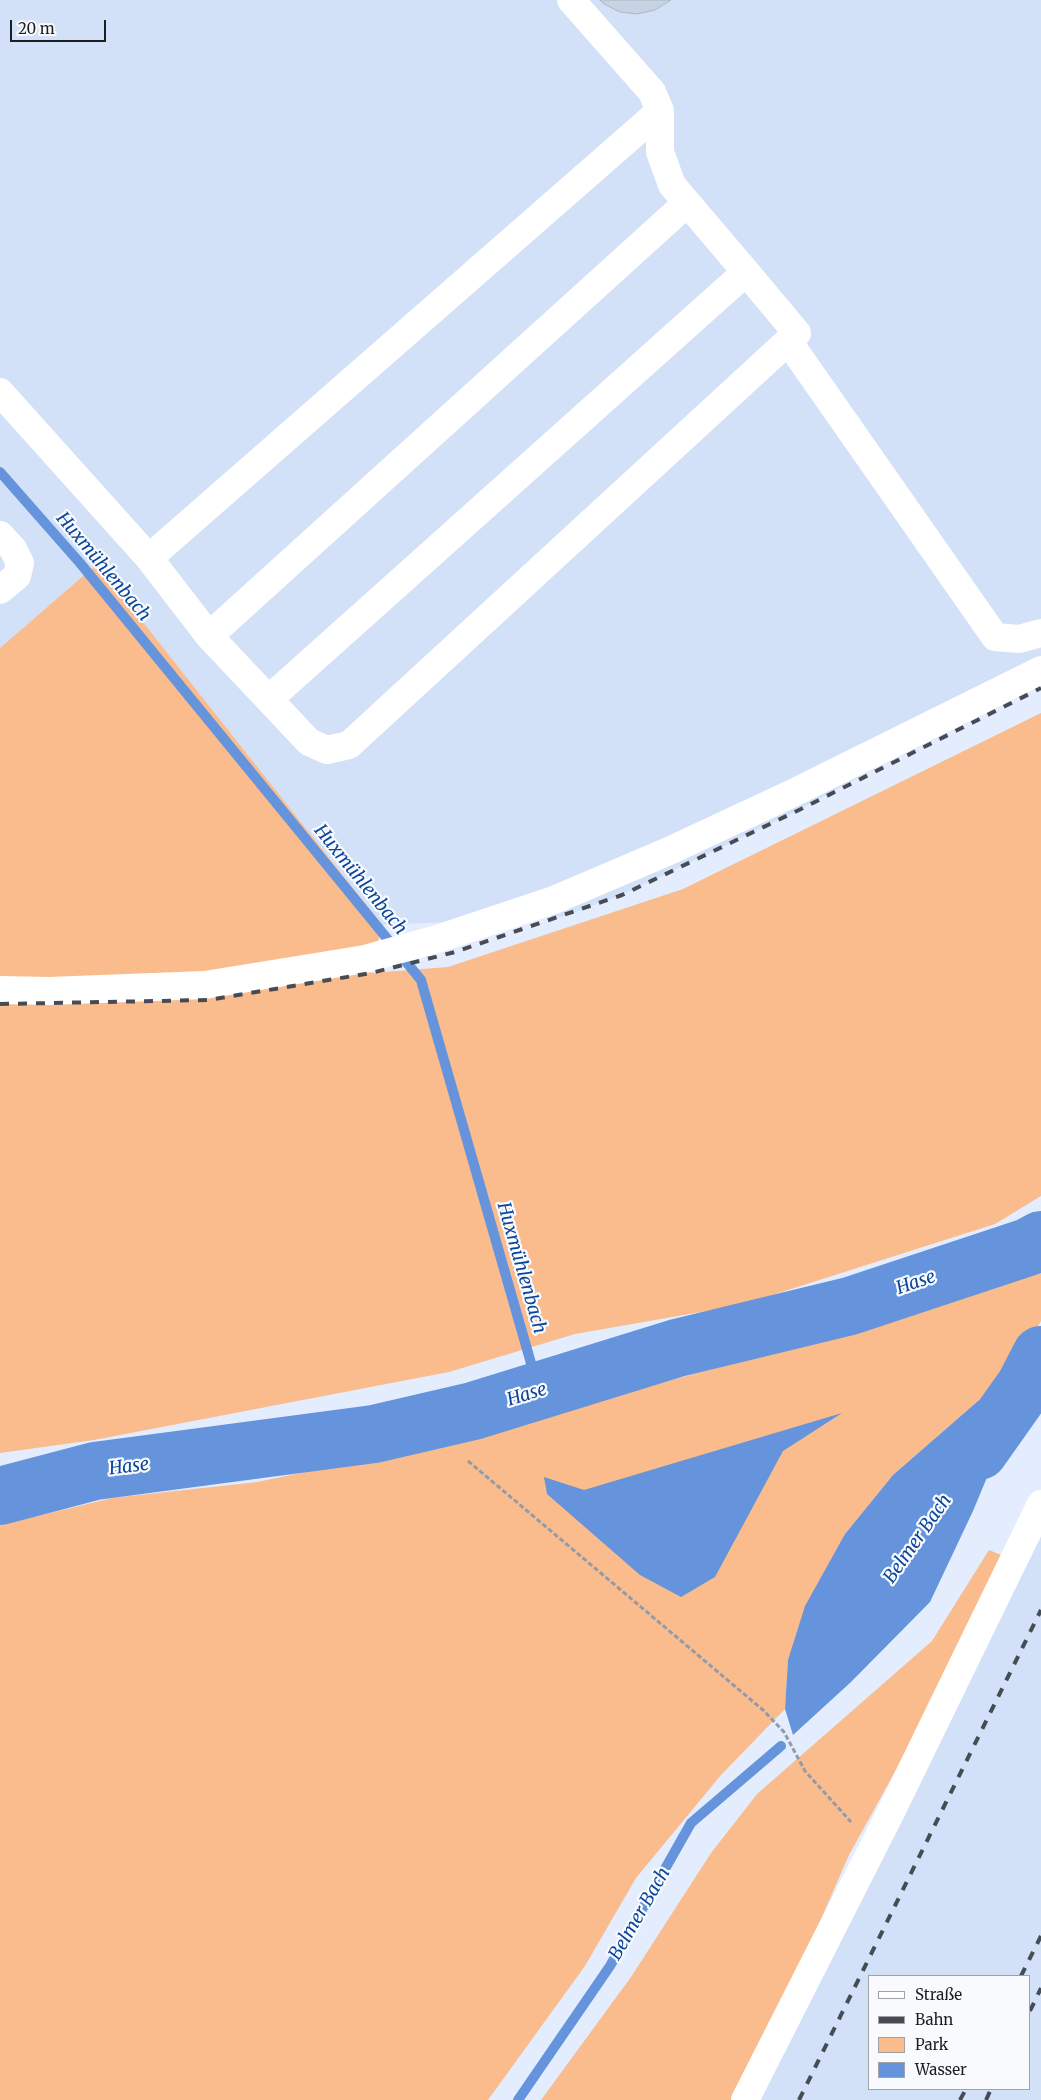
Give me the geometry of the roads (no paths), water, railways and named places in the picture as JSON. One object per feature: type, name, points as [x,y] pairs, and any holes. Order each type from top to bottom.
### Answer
[{"type":"lane","points":[[0,392],[149,558],[209,636],[309,742],[327,750],[349,745],[796,333],[672,186],[660,152],[660,111],[652,92],[571,0]]},
{"type":"lane","points":[[149,558],[660,111]]},
{"type":"lane","points":[[209,636],[687,204]]},
{"type":"lane","points":[[269,699],[746,272]]},
{"type":"lane","points":[[788,341],[995,637],[1019,639],[1041,633]]},
{"type":"lane","points":[[0,535],[13,550],[20,563],[17,576],[0,590]]},
{"type":"lane","points":[[0,990],[49,991],[205,985],[365,959],[437,939],[554,900],[669,851],[791,794],[1041,670]]},
{"type":"lane","points":[[745,2100],[873,1846],[1041,1504]]},
{"type":"water","points":[[1025,1386],[973,1511],[930,1602],[851,1682],[793,1735],[785,1709],[788,1660],[805,1606],[845,1534],[893,1475],[978,1401]]},
{"type":"water","points":[[842,1413],[783,1451],[715,1577],[681,1597],[640,1575],[547,1494],[544,1477],[584,1490]]},
{"type":"waterway","name":"Huxmühlenbach","points":[[0,472],[80,563],[421,980],[539,1391]]},
{"type":"waterway","name":"Hase","points":[[0,1496],[95,1471],[374,1434],[473,1411],[677,1348],[850,1306],[1028,1247],[1041,1240]]},
{"type":"waterway","name":"Belmer Bach","points":[[979,1451],[1025,1386],[1041,1355]]},
{"type":"waterway","name":"Belmer Bach","points":[[518,2100],[610,1966],[691,1823],[781,1746]]},
{"type":"railway","points":[[0,1004],[208,1000],[371,973],[455,952],[622,895],[799,810],[1041,688]]},
{"type":"railway","points":[[799,2100],[1041,1610]]},
{"type":"railway","points":[[1022,1975],[1041,1936]]},
{"type":"railway","points":[[1031,2009],[1041,1988]]},
{"type":"railway","points":[[960,2100],[965,2090]]},
{"type":"railway","points":[[986,2100],[991,2090]]}]
